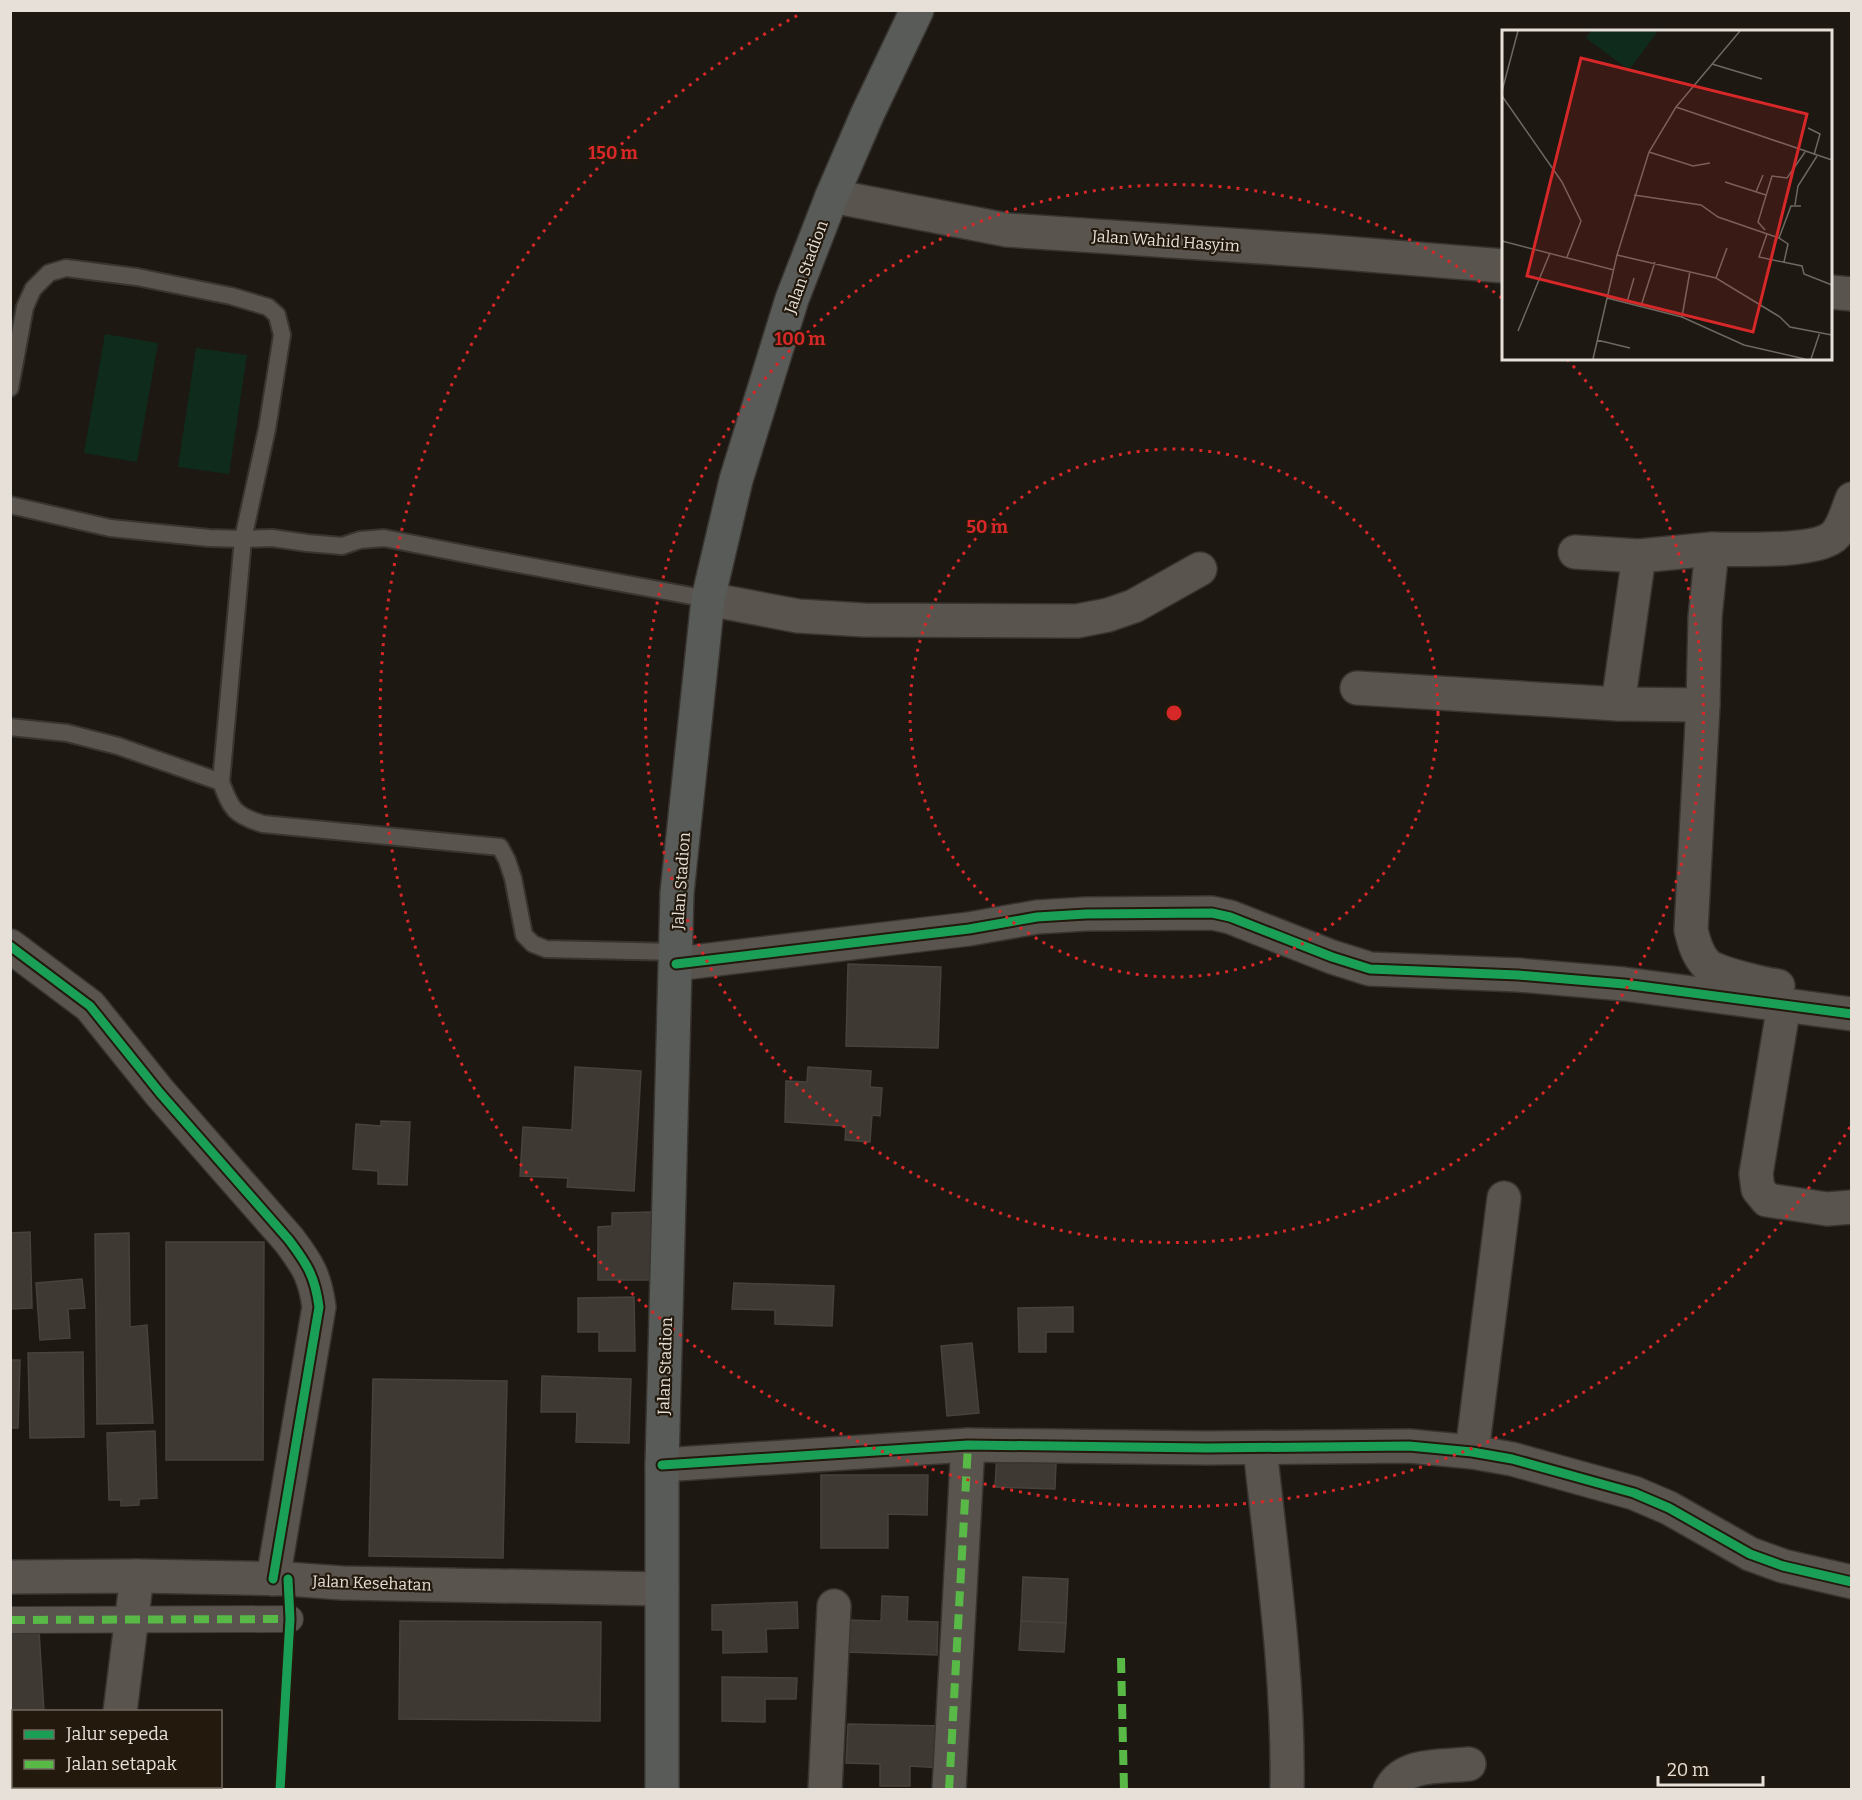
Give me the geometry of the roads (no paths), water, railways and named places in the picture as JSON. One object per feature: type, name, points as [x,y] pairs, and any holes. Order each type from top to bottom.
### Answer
[{"type":"main road","name":"Jalan Stadion","points":[[662,1790],[662,1465],[678,893],[708,599],[739,469],[792,299],[832,196],[916,10]]},
{"type":"street","name":"Jalan Wahid Hasyim","points":[[832,196],[1007,230],[1502,266]]},
{"type":"street","points":[[1832,292],[1851,294]]},
{"type":"street","points":[[1575,552],[1638,556],[1712,549],[1815,546],[1834,536],[1844,520],[1851,499]]},
{"type":"street","points":[[1712,549],[1706,617],[1691,930],[1696,949],[1707,965],[1725,972],[1770,985],[1851,994]]},
{"type":"street","points":[[1618,705],[1638,556]]},
{"type":"street","points":[[708,599],[798,616],[864,620],[1077,621],[1108,615],[1134,606],[1200,569]]},
{"type":"street","points":[[1357,688],[1618,705],[1703,705]]},
{"type":"street","points":[[677,958],[969,929],[1037,917],[1086,914],[1212,913],[1230,917],[1332,957],[1370,969],[1518,975],[1624,984],[1851,1014]]},
{"type":"street","points":[[10,946],[90,1006],[160,1093],[289,1240],[308,1266],[316,1286],[318,1307],[289,1580]]},
{"type":"street","points":[[1784,1005],[1756,1174],[1758,1189],[1767,1200],[1827,1209],[1851,1207]]},
{"type":"street","points":[[1472,1452],[1504,1198]]},
{"type":"street","points":[[662,1465],[968,1445],[1260,1448],[1409,1446],[1472,1452],[1512,1459],[1634,1493],[1670,1508],[1750,1554],[1783,1566],[1851,1582]]},
{"type":"street","points":[[949,1790],[968,1445]]},
{"type":"street","points":[[1260,1448],[1280,1633],[1288,1760],[1287,1790]]},
{"type":"street","points":[[120,1710],[137,1576]]},
{"type":"street","name":"Jalan Kesehatan","points":[[10,1577],[137,1576],[342,1583],[662,1589]]},
{"type":"street","points":[[825,1790],[834,1606]]},
{"type":"street","points":[[10,1620],[290,1619]]},
{"type":"street","points":[[1390,1790],[1395,1781],[1412,1769],[1469,1764]]},
{"type":"lane","points":[[10,388],[25,307],[33,289],[49,273],[66,268],[137,277],[231,296],[268,307],[277,315],[282,335],[267,429],[243,539],[221,782],[228,800],[242,818],[263,824],[500,847],[513,878],[524,935],[533,944],[546,949],[677,958]]},
{"type":"lane","points":[[10,505],[110,528],[243,539],[272,538],[342,546],[360,540],[384,537],[491,560],[708,599]]},
{"type":"lane","points":[[10,727],[67,733],[118,746],[221,782]]}]
